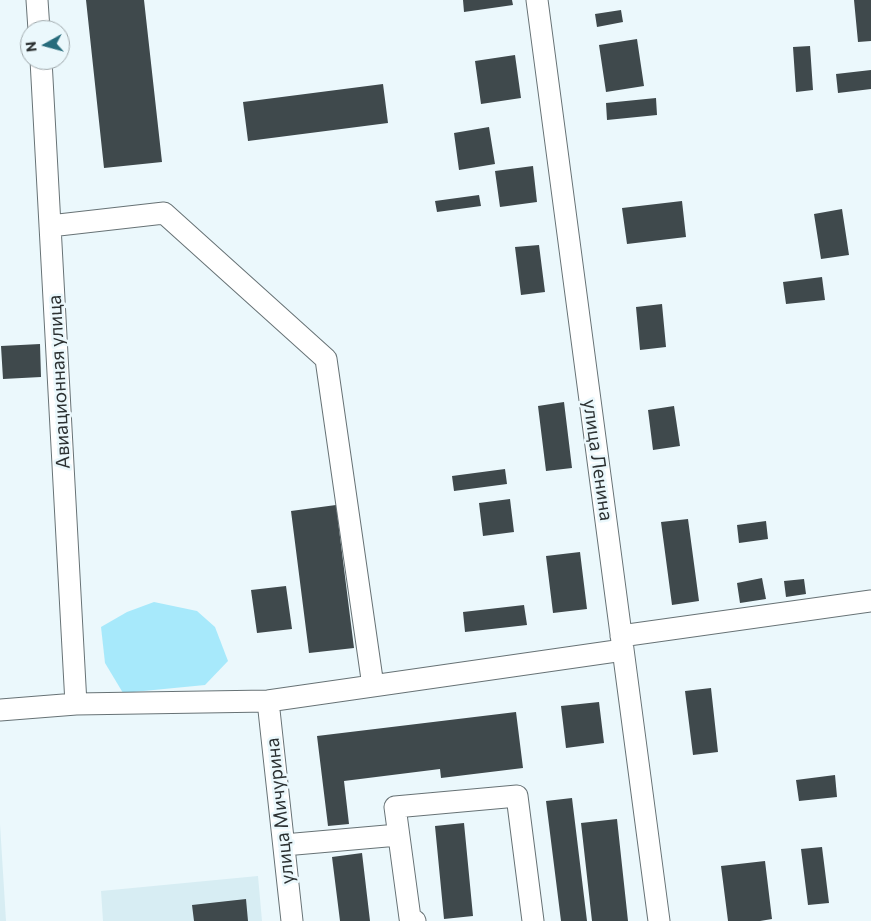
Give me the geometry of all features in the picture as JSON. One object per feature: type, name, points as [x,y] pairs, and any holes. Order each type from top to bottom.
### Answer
[{"type":"street","points":[[37,0],[38,20]]},
{"type":"street","name":"улица Ленина","points":[[537,0],[659,921]]},
{"type":"street","name":"Авиационная улица","points":[[42,70],[76,704]]},
{"type":"street","points":[[50,226],[164,213],[326,359],[373,686]]},
{"type":"street","points":[[0,710],[76,704],[268,701],[373,686],[871,601]]},
{"type":"street","name":"улица Мичурина","points":[[268,701],[292,921]]},
{"type":"street","points":[[415,921],[410,918],[395,807],[517,796],[533,921]]},
{"type":"street","points":[[284,845],[398,835]]},
{"type":"shaded area","points":[[154,602],[197,611],[215,627],[228,661],[205,685],[123,693],[105,663],[101,627],[127,612]]},
{"type":"shaded area","points":[[0,824],[6,921],[0,921]]},
{"type":"shaded area","points":[[258,876],[262,921],[103,921],[101,891]]},
{"type":"building","points":[[86,0],[144,0],[162,162],[104,168]]},
{"type":"building","points":[[463,0],[512,0],[513,5],[464,12]]},
{"type":"building","points":[[854,0],[871,0],[871,41],[858,42]]},
{"type":"building","points":[[621,10],[623,22],[597,27],[595,14]]},
{"type":"building","points":[[637,39],[644,86],[606,92],[599,45]]},
{"type":"building","points":[[810,46],[813,90],[796,92],[793,47]]},
{"type":"building","points":[[515,55],[521,98],[481,104],[475,61]]},
{"type":"building","points":[[871,70],[871,89],[838,93],[836,74]]},
{"type":"building","points":[[383,84],[388,123],[248,141],[243,102]]},
{"type":"building","points":[[656,98],[657,115],[607,120],[606,103]]},
{"type":"building","points":[[489,127],[495,164],[459,170],[454,133]]},
{"type":"building","points":[[533,166],[537,202],[500,207],[495,171]]},
{"type":"building","points":[[479,195],[481,206],[437,212],[435,201]]},
{"type":"building","points":[[682,201],[686,237],[627,244],[622,208]]},
{"type":"building","points":[[842,209],[849,255],[821,259],[814,214]]},
{"type":"building","points":[[539,245],[545,292],[521,295],[515,247]]},
{"type":"building","points":[[822,277],[825,300],[786,304],[783,282]]},
{"type":"building","points":[[662,304],[666,347],[640,350],[636,307]]},
{"type":"building","points":[[40,344],[41,377],[3,379],[1,346]]},
{"type":"building","points":[[564,402],[572,468],[546,471],[538,406]]},
{"type":"building","points":[[674,406],[680,446],[653,450],[648,410]]},
{"type":"building","points":[[505,469],[507,484],[454,491],[452,476]]},
{"type":"building","points":[[510,499],[514,532],[483,536],[479,503]]},
{"type":"building","points":[[336,505],[354,648],[309,653],[291,511]]},
{"type":"building","points":[[688,519],[699,601],[672,605],[661,522]]},
{"type":"building","points":[[766,521],[768,539],[739,543],[737,525]]},
{"type":"building","points":[[580,552],[587,609],[553,613],[546,556]]},
{"type":"building","points":[[762,578],[766,599],[740,603],[737,583]]},
{"type":"building","points":[[804,579],[806,594],[786,597],[784,581]]},
{"type":"building","points":[[286,586],[292,629],[257,633],[251,590]]},
{"type":"building","points":[[524,605],[527,625],[465,632],[463,612]]},
{"type":"building","points":[[711,688],[718,752],[693,755],[685,691]]},
{"type":"building","points":[[599,702],[604,743],[566,748],[561,706]]},
{"type":"building","points":[[516,712],[523,768],[441,778],[440,769],[344,781],[349,824],[328,826],[317,736]]},
{"type":"building","points":[[835,775],[837,797],[799,801],[796,780]]},
{"type":"building","points":[[572,798],[587,921],[561,921],[546,801]]},
{"type":"building","points":[[617,819],[628,921],[592,921],[581,823]]},
{"type":"building","points":[[464,823],[473,916],[444,919],[435,826]]},
{"type":"building","points":[[822,847],[829,903],[808,905],[801,849]]},
{"type":"building","points":[[362,853],[370,921],[340,921],[332,857]]},
{"type":"building","points":[[765,861],[772,919],[728,921],[721,866]]},
{"type":"building","points":[[246,899],[248,921],[194,921],[192,905]]}]
